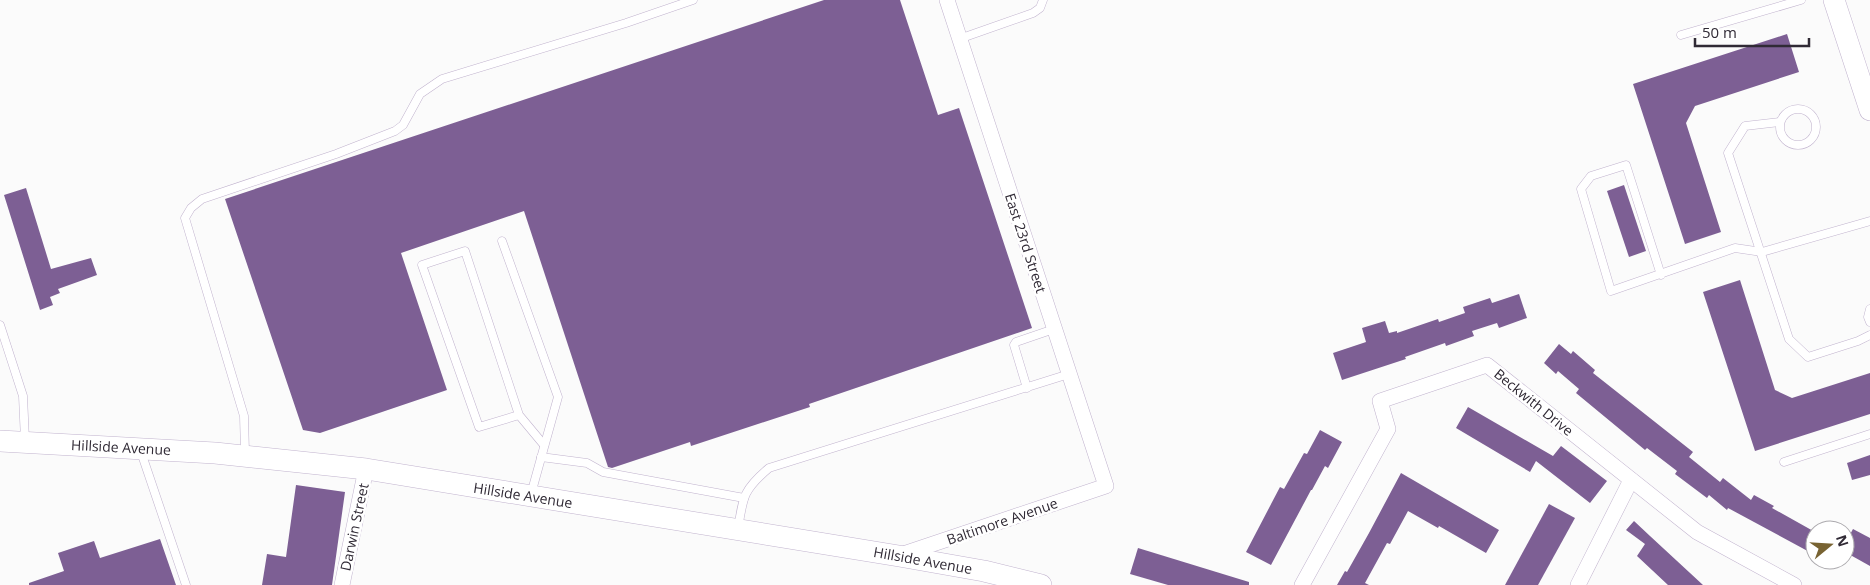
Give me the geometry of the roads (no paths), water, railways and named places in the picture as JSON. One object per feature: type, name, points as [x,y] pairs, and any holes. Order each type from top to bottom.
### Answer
[{"type":"street","name":"East 23rd Street","points":[[947,0],[1106,486]]},
{"type":"street","points":[[1834,0],[1869,104]]},
{"type":"street","name":"Beckwith Drive","points":[[1302,585],[1388,428],[1380,401],[1487,365],[1697,532],[1794,585]]},
{"type":"street","name":"Hillside Avenue","points":[[0,441],[140,448],[245,456],[366,470],[899,556],[984,571],[1041,585]]},
{"type":"street","name":"Darwin Street","points":[[342,585],[366,470]]},
{"type":"street","points":[[1578,585],[1631,480]]},
{"type":"street","name":"Baltimore Avenue","points":[[899,556],[1106,486]]},
{"type":"lane","points":[[245,456],[244,416],[185,218],[191,208],[202,199],[395,132],[403,125],[420,94],[442,79],[626,23],[693,0]]},
{"type":"lane","points":[[960,39],[1034,13],[1040,8],[1043,0]]},
{"type":"lane","points":[[1681,35],[1801,0]]},
{"type":"lane","points":[[1795,108],[1803,109],[1814,118],[1816,132],[1807,143],[1800,146],[1793,145],[1782,136],[1780,122],[1788,111],[1795,108]]},
{"type":"lane","points":[[1780,122],[1745,126],[1728,153],[1789,339],[1808,357],[1858,342],[1870,335]]},
{"type":"lane","points":[[1662,274],[1626,165],[1591,176],[1581,189],[1611,290],[1662,274],[1735,248],[1762,252],[1870,221]]},
{"type":"lane","points":[[502,241],[558,396],[530,496]]},
{"type":"lane","points":[[519,415],[479,427],[422,266],[465,251],[519,415],[544,445]]},
{"type":"lane","points":[[1870,309],[1868,317],[1870,322]]},
{"type":"lane","points":[[0,325],[23,396],[26,442]]},
{"type":"lane","points":[[1027,388],[1014,345],[1016,342],[1054,329]]},
{"type":"lane","points":[[738,530],[746,492],[755,480],[769,468],[1069,374]]},
{"type":"lane","points":[[1784,462],[1870,434]]},
{"type":"lane","points":[[140,448],[186,585]]},
{"type":"lane","points":[[541,457],[587,462],[602,472],[744,498]]}]
